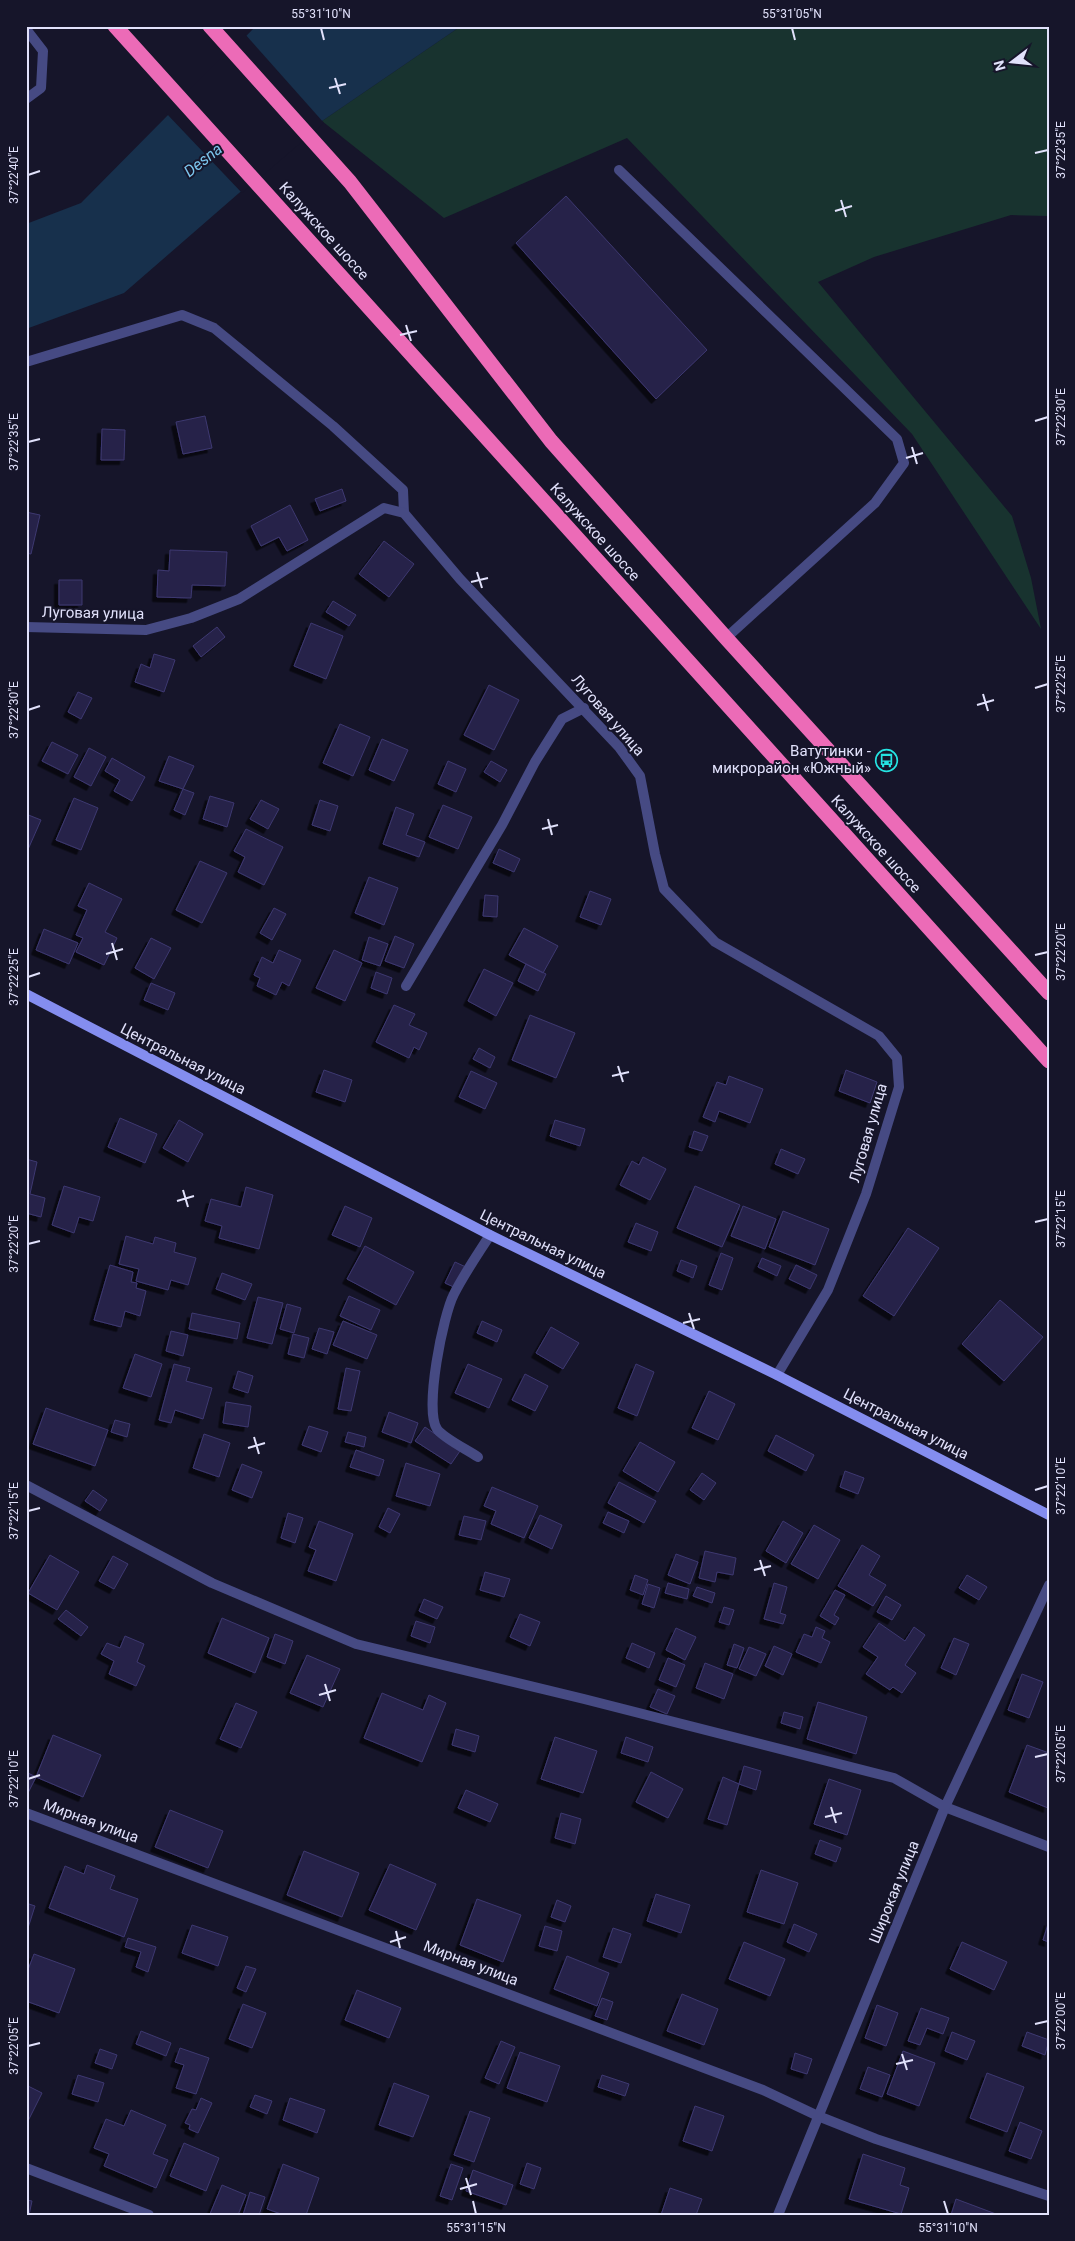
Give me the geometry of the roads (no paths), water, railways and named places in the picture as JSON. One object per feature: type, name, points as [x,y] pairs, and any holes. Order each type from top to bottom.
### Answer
[{"type":"highway","name":"Калужское шоссе","points":[[115,26],[1049,1061]]},
{"type":"highway","name":"Калужское шоссе","points":[[210,26],[350,182],[551,441],[726,638],[1049,993]]},
{"type":"street","points":[[26,29],[43,51],[41,88],[26,99]]},
{"type":"street","points":[[619,170],[897,440],[904,463],[875,503],[726,638]]},
{"type":"street","points":[[26,362],[182,315],[214,328],[333,426],[403,490],[404,513]]},
{"type":"street","name":"Луговая улица","points":[[26,627],[146,630],[191,618],[239,599],[384,508],[404,513],[460,579],[620,747],[640,776],[655,854],[664,889],[715,942],[880,1036],[897,1058],[899,1087],[866,1194],[828,1290],[777,1375]]},
{"type":"street","points":[[406,986],[502,825],[535,762],[562,719],[584,708]]},
{"type":"street","name":"Центральная улица","points":[[26,994],[490,1235],[777,1375],[1049,1515]]},
{"type":"street","points":[[478,1457],[438,1430],[433,1420],[434,1385],[438,1348],[453,1295],[490,1235]]},
{"type":"street","points":[[26,1485],[212,1583],[356,1644],[584,1698],[894,1778],[945,1808],[1049,1847]]},
{"type":"street","name":"Широкая улица","points":[[778,2215],[945,1808],[1049,1585]]},
{"type":"street","name":"Мирная улица","points":[[26,1813],[754,2086],[818,2116],[876,2140],[1049,2196]]},
{"type":"street","points":[[26,2168],[148,2215]]},
{"type":"water","name":"Desna","points":[[256,26],[461,26],[322,121],[124,293],[26,329],[26,224],[81,203]]},
{"type":"place","name":"Ватутинки - микрорайон «Южный»","points":[[887,760]]}]
